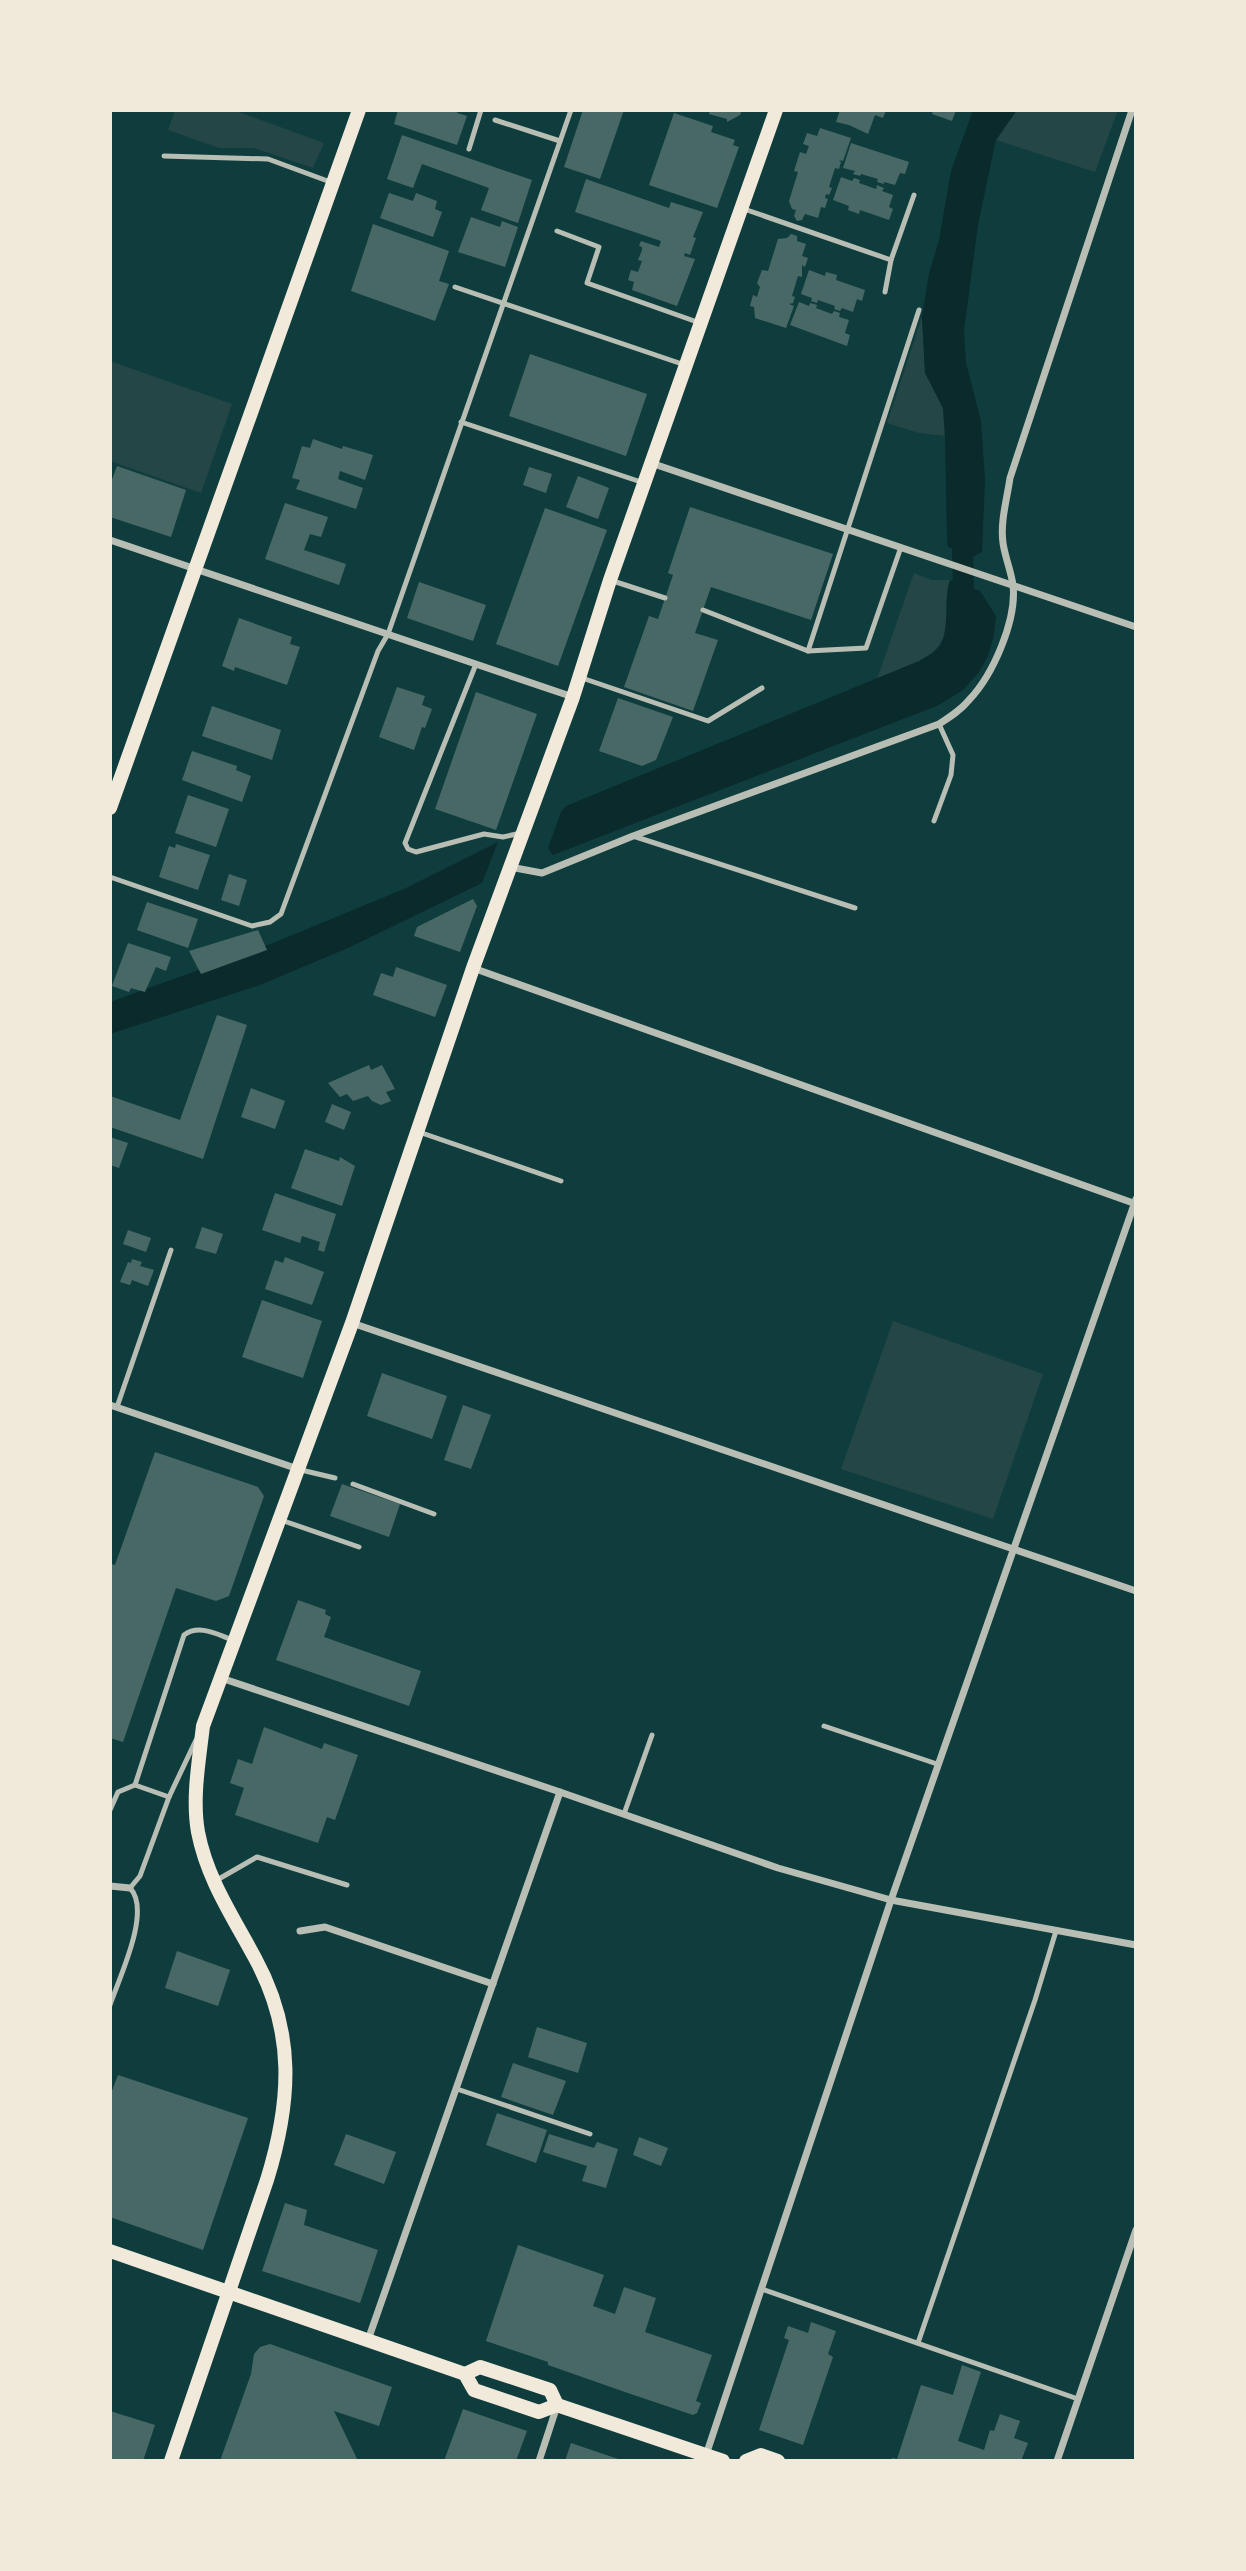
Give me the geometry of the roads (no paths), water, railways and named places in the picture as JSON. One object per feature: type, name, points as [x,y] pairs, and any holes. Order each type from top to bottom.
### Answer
[{"type":"main road","points":[[110,808],[359,110]]},
{"type":"main road","points":[[171,2461],[279,2138],[286,2092],[281,2026],[270,1990],[214,1882],[198,1830],[197,1782],[203,1726],[352,1322],[474,968],[573,697],[610,580],[776,110]]},
{"type":"main road","points":[[110,2251],[466,2374],[481,2367],[550,2390],[557,2405]]},
{"type":"main road","points":[[466,2374],[474,2390],[513,2404],[539,2412],[557,2405],[723,2461]]},
{"type":"main road","points":[[746,2461],[761,2455],[778,2461]]},
{"type":"street","points":[[511,865],[542,873],[633,836],[939,724],[970,700],[1007,635],[1013,586],[1002,541],[1010,478],[1132,110]]},
{"type":"street","points":[[651,463],[1136,627]]},
{"type":"street","points":[[110,540],[573,697]]},
{"type":"street","points":[[474,968],[1135,1202],[937,1764],[706,2455]]},
{"type":"street","points":[[352,1322],[1136,1591]]},
{"type":"street","points":[[114,1406],[298,1469]]},
{"type":"street","points":[[220,1677],[778,1868],[891,1900],[1136,1945]]},
{"type":"street","points":[[368,2340],[560,1792]]},
{"type":"street","points":[[110,1886],[130,1888]]},
{"type":"street","points":[[300,1931],[326,1927],[493,1984]]},
{"type":"street","points":[[1057,2461],[1136,2230]]},
{"type":"street","points":[[539,2461],[557,2405]]},
{"type":"lane","points":[[469,149],[481,110]]},
{"type":"lane","points":[[110,877],[252,926],[270,922],[281,914],[378,652],[388,634],[571,110]]},
{"type":"lane","points":[[495,120],[560,141]]},
{"type":"lane","points":[[164,156],[268,159],[333,183]]},
{"type":"lane","points":[[885,292],[891,260],[914,195]]},
{"type":"lane","points":[[741,208],[891,260]]},
{"type":"lane","points":[[557,231],[599,247],[587,283],[700,323]]},
{"type":"lane","points":[[454,287],[685,365]]},
{"type":"lane","points":[[808,651],[919,310]]},
{"type":"lane","points":[[461,422],[644,483]]},
{"type":"lane","points":[[703,610],[808,651],[866,648],[901,547]]},
{"type":"lane","points":[[610,580],[665,598]]},
{"type":"lane","points":[[476,664],[405,843],[408,849],[416,852],[484,834],[503,837],[522,833]]},
{"type":"lane","points":[[579,677],[708,722],[761,688]]},
{"type":"lane","points":[[934,821],[951,775],[953,755],[939,724]]},
{"type":"lane","points":[[633,836],[855,908]]},
{"type":"lane","points":[[417,1131],[561,1181]]},
{"type":"lane","points":[[114,1406],[172,1250]]},
{"type":"lane","points":[[298,1469],[335,1478]]},
{"type":"lane","points":[[353,1484],[434,1514]]},
{"type":"lane","points":[[278,1520],[359,1547]]},
{"type":"lane","points":[[135,1786],[184,1635],[192,1629],[204,1630],[233,1640]]},
{"type":"lane","points":[[110,2005],[138,1920],[137,1899],[130,1888],[140,1876],[169,1797],[203,1726]]},
{"type":"lane","points":[[824,1726],[937,1764]]},
{"type":"lane","points":[[624,1814],[652,1735]]},
{"type":"lane","points":[[110,1789],[118,1792],[135,1786],[169,1797]]},
{"type":"lane","points":[[110,1810],[118,1792]]},
{"type":"lane","points":[[214,1882],[257,1857],[347,1885]]},
{"type":"lane","points":[[918,2343],[1056,1931]]},
{"type":"lane","points":[[457,2089],[590,2134]]},
{"type":"lane","points":[[762,2289],[1078,2399]]},
{"type":"waterway","points":[[962,525],[964,612]]}]
